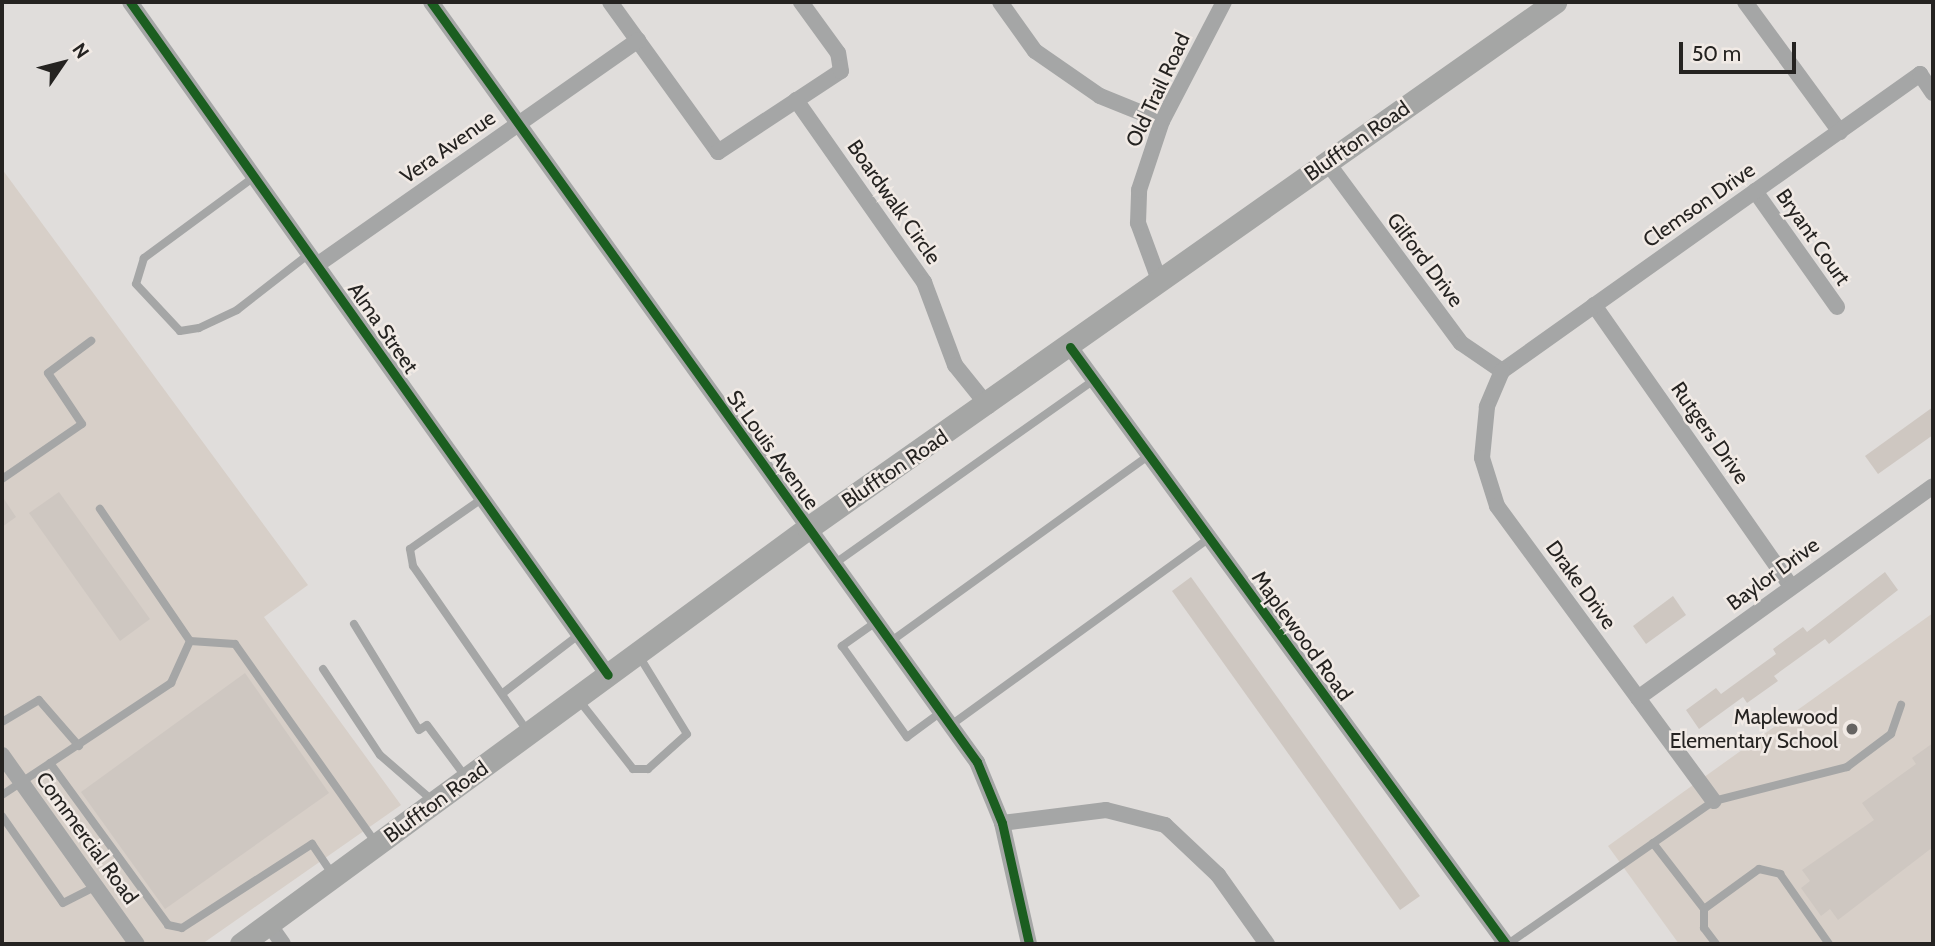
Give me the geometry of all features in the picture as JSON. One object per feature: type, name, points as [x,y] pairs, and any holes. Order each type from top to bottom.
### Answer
[{"type":"main road","name":"Bluffton Road","points":[[241,944],[808,528],[988,406],[1159,280],[1555,2]]},
{"type":"street","name":"Alma Street","points":[[130,2],[608,675]]},
{"type":"street","name":"St Louis Avenue","points":[[431,2],[977,762],[1002,823],[1030,944]]},
{"type":"street","points":[[610,2],[718,152],[841,71],[838,53],[801,2]]},
{"type":"street","points":[[1000,2],[1035,51],[1100,96],[1162,121]]},
{"type":"street","name":"Old Trail Road","points":[[1159,280],[1138,223],[1139,190],[1162,121],[1224,2]]},
{"type":"street","points":[[1745,2],[1840,132]]},
{"type":"street","name":"Vera Avenue","points":[[313,259],[518,124],[638,40]]},
{"type":"street","name":"Clemson Drive","points":[[1502,371],[1920,74],[1933,93]]},
{"type":"street","name":"Boardwalk Circle","points":[[796,100],[924,282],[955,365],[988,406]]},
{"type":"street","name":"Gilford Drive","points":[[1327,162],[1461,343],[1502,371]]},
{"type":"street","name":"Bryant Court","points":[[1755,191],[1837,307]]},
{"type":"street","name":"Rutgers Drive","points":[[1594,305],[1791,586]]},
{"type":"street","name":"Maplewood Road","points":[[1070,347],[1507,944]]},
{"type":"street","name":"Drake Drive","points":[[1502,371],[1487,407],[1482,458],[1497,506],[1714,801]]},
{"type":"street","name":"Baylor Drive","points":[[1638,698],[1933,486]]},
{"type":"street","name":"Commercial Road","points":[[2,755],[137,944]]},
{"type":"street","points":[[1002,823],[1106,810],[1165,825],[1218,875],[1267,944]]},
{"type":"street","points":[[269,924],[283,944]]},
{"type":"lane","points":[[254,177],[144,258],[136,284],[180,331],[199,328],[237,310],[313,259]]},
{"type":"lane","points":[[2,480],[82,424],[48,373],[91,341]]},
{"type":"lane","points":[[834,564],[1094,380]]},
{"type":"lane","points":[[890,642],[1149,455]]},
{"type":"lane","points":[[483,498],[410,549],[413,566],[528,733]]},
{"type":"lane","points":[[100,509],[190,640]]},
{"type":"lane","points":[[876,622],[842,646],[907,737],[946,718],[1209,538]]},
{"type":"lane","points":[[354,624],[419,730],[427,725],[467,778]]},
{"type":"lane","points":[[503,693],[580,634]]},
{"type":"lane","points":[[2,795],[171,682],[190,640]]},
{"type":"lane","points":[[190,640],[235,644],[377,845]]},
{"type":"lane","points":[[577,698],[633,769],[648,769],[687,734],[638,653]]},
{"type":"lane","points":[[323,669],[380,755],[435,802]]},
{"type":"lane","points":[[2,722],[39,699],[79,746]]},
{"type":"lane","points":[[1507,944],[1714,801],[1847,768],[1891,734],[1900,705]]},
{"type":"lane","points":[[50,763],[167,925],[182,928],[312,844],[334,877]]},
{"type":"lane","points":[[2,816],[63,903],[96,886]]},
{"type":"lane","points":[[1653,843],[1704,909],[1704,928],[1716,944]]},
{"type":"lane","points":[[1704,909],[1759,869],[1780,874],[1829,944]]},
{"type":"shaded area","points":[[2,169],[308,585],[264,617],[401,805],[202,944],[2,944]]},
{"type":"shaded area","name":"Maplewood Elementary School","points":[[1933,613],[1933,944],[1679,944],[1608,846]]},
{"type":"building","points":[[1933,407],[1933,435],[1878,474],[1865,456]]},
{"type":"building","points":[[59,492],[150,619],[120,641],[29,513]]},
{"type":"building","points":[[2,496],[16,517],[2,527]]},
{"type":"building","points":[[1885,572],[1898,590],[1829,644],[1825,639],[1774,676],[1778,681],[1747,703],[1743,697],[1699,729],[1686,710],[1716,688],[1721,694],[1776,654],[1773,649],[1803,627],[1807,632]]},
{"type":"building","points":[[1191,577],[1420,896],[1400,910],[1172,591]]},
{"type":"building","points":[[1673,596],[1686,615],[1646,644],[1633,626]]},
{"type":"building","points":[[245,673],[329,793],[165,909],[81,792]]},
{"type":"building","points":[[1933,743],[1933,847],[1838,920],[1830,909],[1821,916],[1801,888],[1810,881],[1802,870],[1874,820],[1862,803],[1916,764],[1912,758]]},
{"type":"cycle path","points":[[130,2],[608,675]]},
{"type":"cycle path","points":[[431,2],[977,762],[1002,823],[1029,944]]},
{"type":"cycle path","points":[[1070,347],[1506,944]]},
{"type":"place","name":"Maplewood Elementary School","points":[[1852,729]]}]
